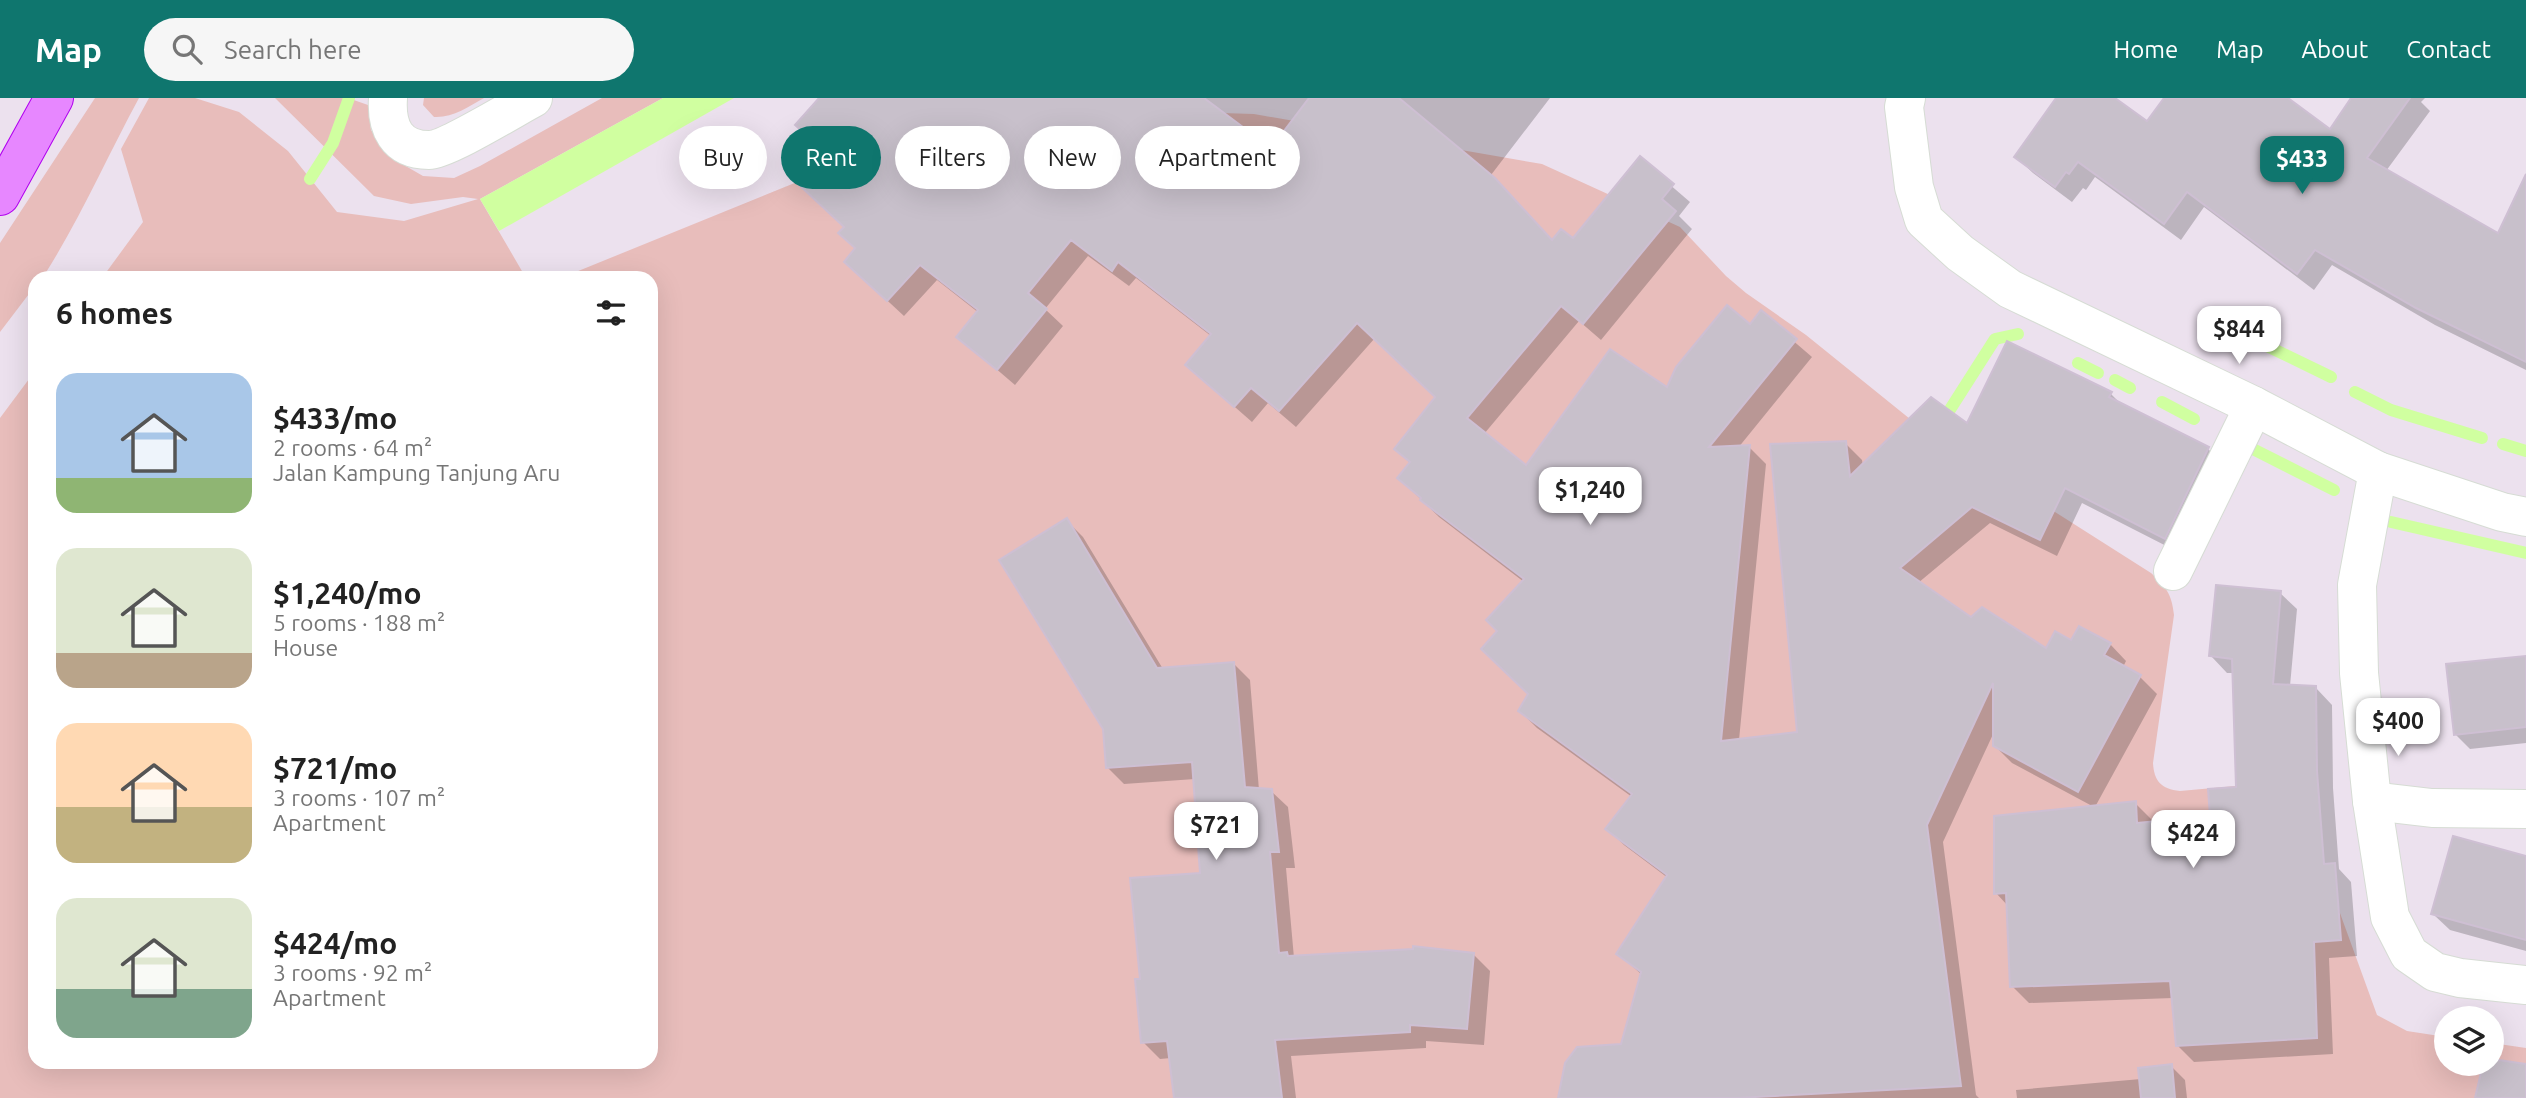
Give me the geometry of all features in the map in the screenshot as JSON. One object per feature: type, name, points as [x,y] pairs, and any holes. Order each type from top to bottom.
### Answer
[{"type":"highway","points":[[0,196],[54,98]]},
{"type":"street","points":[[388,98],[387,118],[394,133],[408,146],[431,150],[533,98]]},
{"type":"street","points":[[1906,98],[1904,107],[1914,187],[1924,220],[1940,237],[2010,289],[2254,406],[2378,471],[2502,512],[2526,517]]},
{"type":"street","points":[[2173,571],[2254,406]]},
{"type":"street","points":[[2378,471],[2357,585],[2359,673],[2372,802],[2390,917],[2409,954],[2435,972],[2460,978],[2526,985]]},
{"type":"street","points":[[2372,802],[2432,808],[2526,808]]},
{"type":"shaded area","points":[[95,98],[139,98],[47,271],[28,271],[28,295],[0,332],[0,243]]},
{"type":"shaded area","points":[[149,98],[195,98],[239,112],[288,151],[337,212],[404,221],[478,199],[463,197],[411,204],[374,196],[275,98],[348,98],[368,105],[371,130],[390,157],[423,176],[454,178],[602,98],[663,98],[480,199],[522,271],[107,271],[143,222],[121,149]]},
{"type":"shaded area","points":[[424,98],[484,98],[454,114],[434,117],[423,105]]},
{"type":"shaded area","points":[[663,98],[734,98],[685,126],[679,126],[679,129],[499,231],[480,199]]},
{"type":"shaded area","points":[[1004,98],[1092,109],[1254,114],[1542,164],[1680,227],[1726,276],[1746,293],[1806,335],[1915,423],[2151,573],[2161,582],[2170,596],[2174,615],[2153,763],[2157,779],[2163,786],[2180,791],[2292,781],[2377,1015],[2407,1031],[2434,1035],[2434,1076],[2504,1076],[2504,1045],[2526,1048],[2526,1098],[0,1098],[0,418],[28,380],[28,1069],[658,1069],[658,271],[578,271],[781,189],[881,189],[881,148],[895,142],[895,189],[1010,189],[1010,126],[935,126]]},
{"type":"building","points":[[819,98],[1204,98],[1242,126],[1135,126],[1135,189],[1300,189],[1300,126],[1288,126],[1309,98],[1399,98],[1495,178],[1552,240],[1561,229],[1573,238],[1640,156],[1674,184],[1662,199],[1676,211],[1583,324],[1561,306],[1467,418],[1526,465],[1610,349],[1667,387],[1676,367],[1727,305],[1750,324],[1761,310],[1797,339],[1709,447],[1750,445],[1721,741],[1797,732],[1770,444],[1846,441],[1850,476],[1931,397],[1967,423],[2007,341],[2112,392],[2109,397],[2209,447],[2165,539],[2065,488],[2040,540],[1972,507],[1900,568],[1971,617],[1982,607],[2046,648],[2055,631],[2071,640],[2079,626],[2111,643],[2104,655],[2141,675],[2078,792],[1993,746],[1993,683],[1927,825],[1961,1086],[1737,1098],[1558,1098],[1565,1063],[1577,1047],[1621,1044],[1641,972],[1616,954],[1667,875],[1605,829],[1632,794],[1518,711],[1528,694],[1481,649],[1497,631],[1486,620],[1524,579],[1420,500],[1421,498],[1397,478],[1410,462],[1394,449],[1435,397],[1357,323],[1279,411],[1251,388],[1234,407],[1185,365],[1211,334],[1118,262],[1112,271],[1071,240],[1028,293],[1047,309],[997,370],[956,337],[978,310],[920,265],[887,301],[844,262],[855,248],[838,233],[844,227],[803,189],[881,189],[881,126],[795,125]]},
{"type":"building","points":[[2056,98],[2115,98],[2147,121],[2164,98],[2288,98],[2330,129],[2351,98],[2410,98],[2367,158],[2498,233],[2526,174],[2526,362],[2416,308],[2315,250],[2297,274],[2187,192],[2164,224],[2078,162],[2055,187],[2014,157]]},
{"type":"building","points":[[1067,518],[1157,668],[1234,662],[1245,787],[1272,789],[1279,852],[1270,852],[1279,953],[1287,952],[1288,956],[1413,949],[1413,946],[1474,953],[1467,1029],[1410,1025],[1410,1032],[1275,1040],[1282,1098],[1174,1098],[1167,1041],[1141,1043],[1135,979],[1140,979],[1130,878],[1200,873],[1192,762],[1106,768],[1103,729],[999,560]]},
{"type":"building","points":[[2216,585],[2281,591],[2273,684],[2316,686],[2317,771],[2324,864],[2335,863],[2341,940],[2314,942],[2317,1038],[2176,1046],[2170,981],[2010,987],[2006,893],[1994,894],[1994,816],[2136,801],[2137,823],[2210,816],[2208,789],[2236,787],[2232,659],[2209,656]]},
{"type":"building","points":[[2526,656],[2526,727],[2454,735],[2446,664]]},
{"type":"building","points":[[2453,836],[2526,856],[2526,940],[2431,914]]},
{"type":"building","points":[[2504,1061],[2526,1064],[2526,1098],[2475,1098],[2480,1076],[2504,1076]]},
{"type":"building","points":[[2172,1064],[2175,1098],[2141,1098],[2138,1068]]},
{"type":"waterway","points":[[310,179],[333,143],[349,98]]},
{"type":"waterway","points":[[1942,422],[1995,339],[2018,334]]},
{"type":"waterway","points":[[2263,344],[2331,377]]},
{"type":"waterway","points":[[2078,363],[2098,373]]},
{"type":"waterway","points":[[2115,380],[2130,388]]},
{"type":"waterway","points":[[2355,392],[2391,410],[2482,438]]},
{"type":"waterway","points":[[2162,402],[2194,419]]},
{"type":"waterway","points":[[2241,443],[2334,490]]},
{"type":"waterway","points":[[2503,444],[2526,451]]},
{"type":"waterway","points":[[2391,522],[2526,553]]}]
